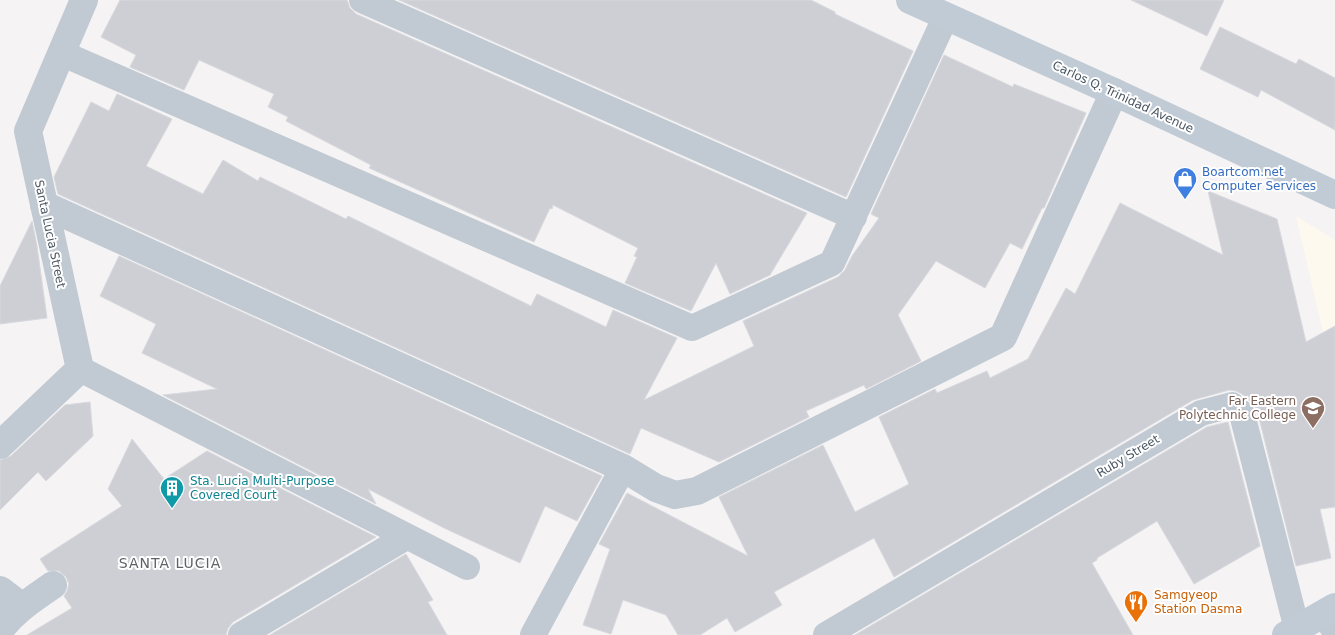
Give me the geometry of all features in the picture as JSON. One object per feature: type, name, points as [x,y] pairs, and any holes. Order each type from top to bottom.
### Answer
[{"type":"main road","name":"Carlos Q. Trinidad Avenue","points":[[910,0],[1335,195]]},
{"type":"main road","points":[[1292,632],[1329,619]]},
{"type":"street","name":"Santa Lucia Street","points":[[80,369],[28,131],[84,0]]},
{"type":"street","points":[[362,0],[854,217]]},
{"type":"street","points":[[61,53],[692,328],[832,263],[946,16]]},
{"type":"street","points":[[44,205],[623,468],[656,488],[676,495],[697,491],[1003,337],[1114,92]]},
{"type":"street","points":[[0,444],[80,369],[467,567]]},
{"type":"street","name":"Ruby Street","points":[[826,635],[1201,414],[1232,405],[1242,414],[1292,632]]},
{"type":"street","points":[[533,635],[623,468]]},
{"type":"street","points":[[241,635],[406,537]]},
{"type":"street","points":[[0,630],[21,606],[53,585]]},
{"type":"street","points":[[0,590],[21,606]]},
{"type":"shaded area","points":[[1296,216],[1335,240],[1335,388],[1323,333]]},
{"type":"building","points":[[120,0],[347,0],[350,8],[356,14],[807,213],[770,275],[730,294],[716,263],[691,311],[625,283],[637,257],[634,256],[638,248],[553,205],[534,242],[369,168],[371,165],[286,121],[288,117],[268,107],[274,94],[199,60],[184,90],[130,67],[136,55],[101,37]]},
{"type":"building","points":[[399,0],[811,0],[835,12],[835,14],[913,51],[846,197]]},
{"type":"building","points":[[1131,0],[1224,0],[1207,36]]},
{"type":"building","points":[[1220,27],[1296,64],[1299,59],[1335,78],[1335,130],[1261,90],[1258,97],[1200,69]]},
{"type":"building","points":[[944,55],[1013,87],[1014,84],[1086,113],[1044,208],[1042,208],[1022,249],[1010,243],[985,288],[936,261],[898,315],[921,361],[866,389],[864,385],[806,411],[809,417],[719,462],[641,428],[630,454],[58,194],[54,177],[91,102],[109,111],[117,94],[172,119],[146,166],[203,194],[223,160],[258,181],[260,177],[346,219],[348,216],[531,306],[537,294],[606,327],[613,310],[677,338],[644,400],[754,346],[743,321],[838,277],[845,270],[852,256],[879,218],[871,214]]},
{"type":"building","points":[[1208,191],[1277,219],[1306,342],[1335,326],[1335,507],[1320,509],[1331,558],[1296,566],[1257,410],[1242,394],[1229,390],[1193,400],[894,577],[874,538],[774,592],[782,605],[735,632],[727,618],[700,635],[678,635],[666,615],[623,600],[611,634],[583,625],[610,549],[599,544],[627,493],[748,556],[719,497],[823,445],[855,512],[909,484],[879,417],[935,389],[937,393],[987,371],[990,378],[1028,359],[1066,288],[1075,294],[1120,203],[1223,255]]},
{"type":"building","points":[[32,221],[47,318],[0,324],[0,286]]},
{"type":"building","points":[[119,256],[602,476],[577,521],[545,506],[520,563],[444,528],[368,489],[376,504],[163,395],[217,389],[142,353],[156,324],[100,296]]},
{"type":"building","points":[[90,402],[93,436],[46,481],[38,472],[0,510],[0,460],[11,456],[65,405]]},
{"type":"building","points":[[1228,422],[1260,546],[1194,584],[1157,521],[1097,558],[1092,563],[1133,635],[855,635],[1207,427]]},
{"type":"building","name":"Sta. Lucia Multi-Purpose Covered Court","points":[[132,439],[164,479],[207,451],[376,537],[233,622],[228,628],[226,635],[27,635],[72,608],[64,596],[69,584],[66,577],[59,571],[48,571],[40,559],[122,506],[108,489]]},
{"type":"building","points":[[406,554],[433,600],[428,602],[447,635],[270,635]]},
{"type":"place","name":"Boartcom.net Computer Services","points":[[1185,200]]},
{"type":"place","name":"Far Eastern Polytechnic College","points":[[1313,429]]},
{"type":"place","name":"Sta. Lucia Multi-Purpose Covered Court","points":[[172,509]]},
{"type":"place","name":"Samgyeop Station Dasma","points":[[1136,623]]},
{"type":"district","name":"SANTA LUCIA","points":[[170,563]]}]
